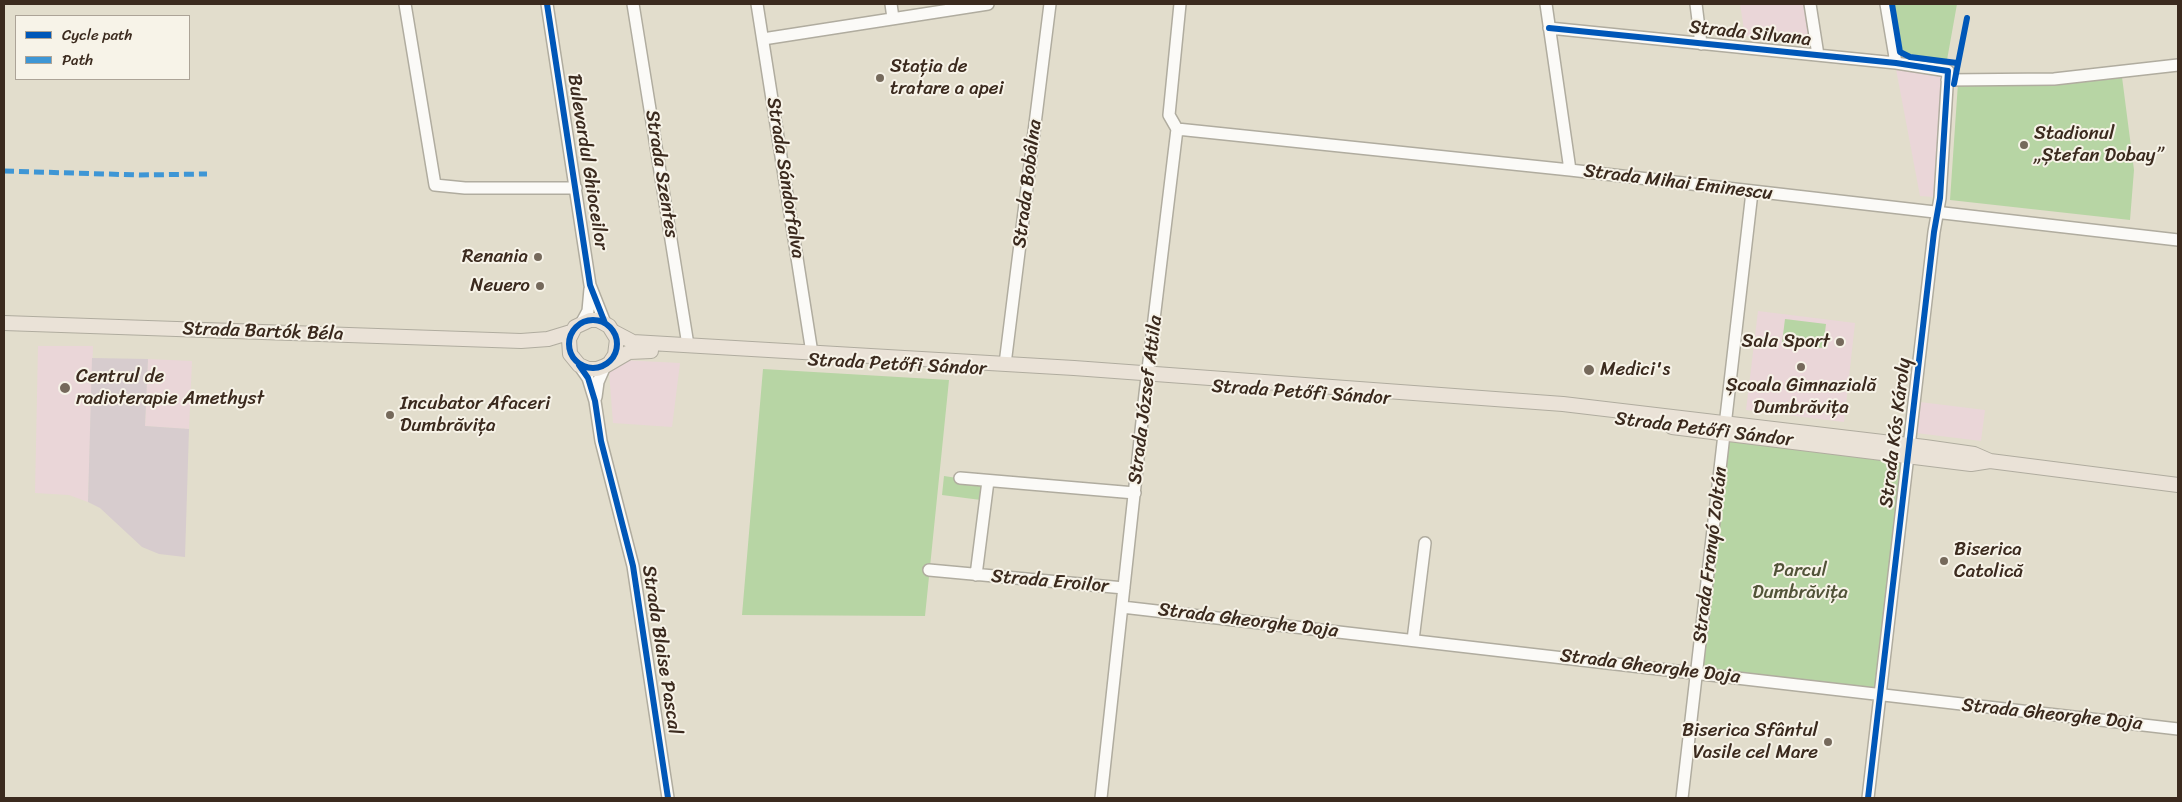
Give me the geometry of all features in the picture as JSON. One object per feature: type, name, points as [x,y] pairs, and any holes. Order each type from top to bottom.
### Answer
[{"type":"main road","points":[[590,320],[610,328],[617,347],[608,363],[597,369],[588,368],[575,360],[569,339],[571,332],[582,322],[590,320]]},
{"type":"main road","name":"Strada Bartók Béla","points":[[4,323],[521,341],[548,339],[571,332]]},
{"type":"main road","name":"Strada Petőfi Sándor","points":[[610,328],[632,342],[1005,364],[1148,377],[1562,404],[1725,429],[1909,450],[1971,464],[1990,460],[2178,485]]},
{"type":"main road","name":"Strada Bartók Béla","points":[[521,341],[554,348],[575,360]]},
{"type":"main road","name":"Strada Petőfi Sándor","points":[[608,363],[633,351],[677,352],[1073,375],[1148,377]]},
{"type":"street","points":[[405,4],[435,185],[466,188],[576,188]]},
{"type":"street","name":"Bulevardul Ghioceilor","points":[[547,4],[590,285],[588,311],[582,322]]},
{"type":"street","name":"Strada Szentes","points":[[633,4],[688,345]]},
{"type":"street","name":"Strada Sándorfalva","points":[[757,4],[812,353]]},
{"type":"street","points":[[891,4],[893,18]]},
{"type":"street","points":[[763,39],[988,4]]},
{"type":"street","name":"Strada Bobâlna","points":[[1005,364],[1050,4]]},
{"type":"street","name":"Strada József Attila","points":[[1101,798],[1177,129],[1169,115],[1180,4]]},
{"type":"street","points":[[1546,4],[1570,170]]},
{"type":"street","points":[[1696,4],[1701,44]]},
{"type":"street","points":[[1810,4],[1818,56]]},
{"type":"street","points":[[1886,4],[1896,63]]},
{"type":"street","name":"Strada Silvana","points":[[1549,28],[1896,63],[1948,75],[2054,79],[2178,65]]},
{"type":"street","name":"Strada Kós Károly","points":[[1868,798],[1940,198],[1948,75]]},
{"type":"street","name":"Strada Mihai Eminescu","points":[[1177,129],[1570,170],[1938,214],[2178,240]]},
{"type":"street","name":"Strada Franyó Zoltán","points":[[1682,798],[1752,192]]},
{"type":"street","name":"Bulevardul Ghioceilor","points":[[590,285],[610,328]]},
{"type":"street","name":"Strada Blaise Pascal","points":[[575,360],[588,378],[595,401],[601,441],[633,566],[668,798]]},
{"type":"street","name":"Strada Blaise Pascal","points":[[595,401],[598,382],[608,363]]},
{"type":"street","points":[[960,478],[1135,493]]},
{"type":"street","name":"Strada Eroilor","points":[[976,575],[988,481]]},
{"type":"street","points":[[1413,640],[1425,543]]},
{"type":"street","name":"Strada Eroilor","points":[[929,570],[1124,588]]},
{"type":"street","name":"Strada Gheorghe Doja","points":[[1122,607],[2178,729]]},
{"type":"shaded area","points":[[1740,4],[1806,4],[1811,44],[1745,36]]},
{"type":"shaded area","points":[[1896,69],[1943,76],[1934,197],[1920,196]]},
{"type":"shaded area","name":"Școala Gimnazială Dumbrăvița","points":[[1758,311],[1855,323],[1844,422],[1746,410]]},
{"type":"shaded area","points":[[38,346],[93,346],[88,502],[69,495],[35,493]]},
{"type":"shaded area","points":[[92,358],[148,359],[145,426],[189,429],[185,557],[159,554],[142,547],[100,508],[88,502]]},
{"type":"shaded area","points":[[148,359],[192,361],[189,429],[145,426]]},
{"type":"shaded area","points":[[622,360],[680,363],[672,427],[613,423],[609,372]]},
{"type":"shaded area","points":[[1920,402],[1985,410],[1981,441],[1916,433]]},
{"type":"green space","points":[[1894,4],[1957,4],[1947,60],[1903,53]]},
{"type":"green space","name":"Stadionul „Ștefan Dobay”","points":[[2122,77],[2134,170],[2130,220],[1950,200],[1958,83],[2056,84]]},
{"type":"green space","points":[[1785,319],[1826,324],[1823,348],[1782,343]]},
{"type":"green space","points":[[763,369],[949,380],[925,616],[742,615]]},
{"type":"green space","name":"Parcul Dumbrăvița","points":[[1731,440],[1894,457],[1900,463],[1901,471],[1879,696],[1697,672],[1728,446]]},
{"type":"green space","points":[[944,476],[983,482],[981,500],[942,495]]},
{"type":"marked path","points":[[4,171],[139,175],[207,174]]},
{"type":"cycle path","points":[[547,4],[590,285],[605,323]]},
{"type":"cycle path","points":[[1892,4],[1900,52],[1910,57],[1957,63]]},
{"type":"cycle path","points":[[1954,84],[1967,18]]},
{"type":"cycle path","points":[[1549,28],[1896,63],[1948,71],[1940,198],[1934,232],[1868,798]]},
{"type":"cycle path","points":[[588,320],[598,320],[607,324],[613,330],[616,335],[617,344],[616,353],[607,364],[598,368],[588,368],[579,364],[573,358],[569,349],[569,339],[573,330],[579,324],[588,320]]},
{"type":"cycle path","points":[[579,365],[588,378],[595,401],[601,441],[633,566],[668,798]]},
{"type":"place","name":"Stația de tratare a apei","points":[[880,78]]},
{"type":"place","name":"Stadionul „Ștefan Dobay”","points":[[2024,145]]},
{"type":"place","name":"Renania","points":[[538,257]]},
{"type":"place","name":"Neuero","points":[[540,286]]},
{"type":"place","name":"Sala Sport","points":[[1840,342]]},
{"type":"place","name":"Școala Gimnazială Dumbrăvița","points":[[1801,367]]},
{"type":"place","name":"Medici's","points":[[1589,370]]},
{"type":"place","name":"Centrul de radioterapie Amethyst","points":[[65,388]]},
{"type":"place","name":"Incubator Afaceri Dumbrăvița","points":[[390,415]]},
{"type":"place","name":"Biserica Catolică","points":[[1944,561]]},
{"type":"place","name":"Biserica Sfântul Vasile cel Mare","points":[[1828,742]]}]
